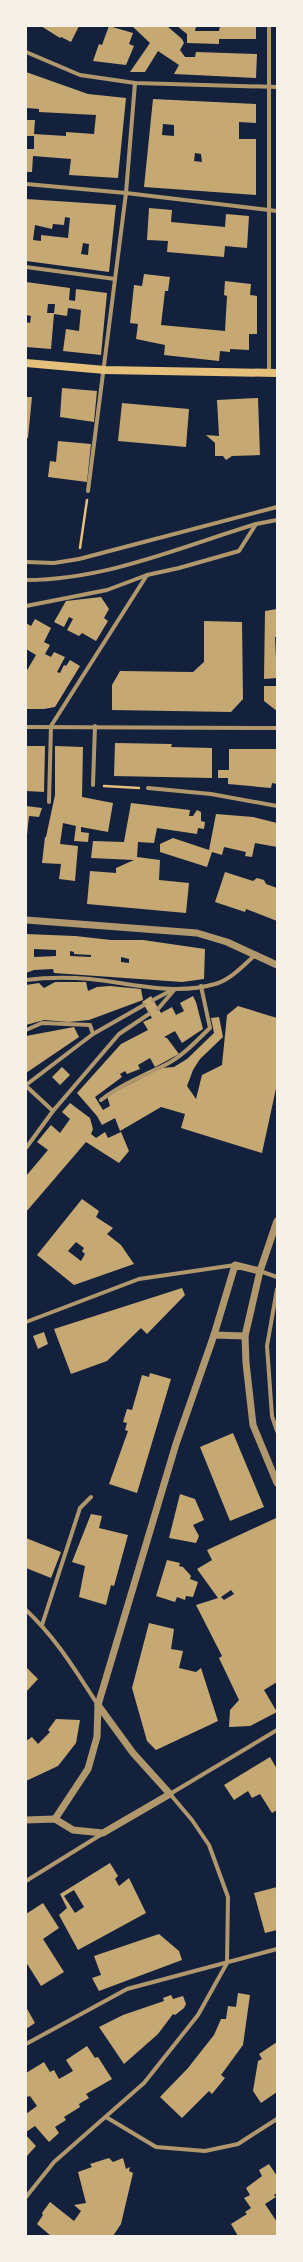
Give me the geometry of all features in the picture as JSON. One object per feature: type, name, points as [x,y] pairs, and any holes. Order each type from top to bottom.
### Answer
[{"type":"main road","points":[[26,363],[105,370],[273,373]]},
{"type":"street","points":[[269,26],[268,87],[273,373]]},
{"type":"street","points":[[26,52],[80,75],[135,83],[277,87]]},
{"type":"street","points":[[88,491],[105,370],[126,192],[135,83]]},
{"type":"street","points":[[26,184],[126,192],[277,211]]},
{"type":"street","points":[[26,267],[115,279]]},
{"type":"street","points":[[26,562],[54,563],[79,559],[277,507]]},
{"type":"street","points":[[26,580],[47,580],[110,571],[256,524],[277,520]]},
{"type":"street","points":[[26,606],[107,590],[147,575],[179,568],[239,551],[256,524]]},
{"type":"street","points":[[49,802],[51,726],[147,575]]},
{"type":"street","points":[[93,785],[95,726]]},
{"type":"street","points":[[26,727],[95,726],[277,728]]},
{"type":"street","points":[[148,788],[211,794],[277,806]]},
{"type":"street","points":[[26,920],[197,933],[227,942],[254,956],[277,965]]},
{"type":"street","points":[[26,980],[50,977],[89,979],[175,989],[215,984],[236,972],[254,956]]},
{"type":"street","points":[[100,1100],[119,1086],[166,1065],[188,1049],[210,1028],[201,986]]},
{"type":"street","points":[[153,1000],[175,989]]},
{"type":"street","points":[[158,1009],[175,989]]},
{"type":"street","points":[[53,1111],[26,1086],[93,1034],[144,1005]]},
{"type":"street","points":[[26,1148],[53,1111],[119,1034],[149,1014]]},
{"type":"street","points":[[26,1030],[42,1023],[90,1025],[93,1034]]},
{"type":"street","points":[[277,1221],[260,1271],[245,1336],[246,1363],[253,1425],[277,1483]]},
{"type":"street","points":[[55,1819],[88,1769],[97,1737],[98,1705],[176,1444],[214,1334],[234,1265]]},
{"type":"street","points":[[26,1322],[139,1279],[234,1265],[260,1271],[277,1277]]},
{"type":"street","points":[[277,1289],[267,1346],[272,1416],[277,1431]]},
{"type":"street","points":[[214,1334],[245,1336]]},
{"type":"street","points":[[42,1625],[80,1508],[91,1497]]},
{"type":"street","points":[[26,1610],[42,1625],[67,1655],[98,1705],[133,1752],[192,1820],[208,1845],[228,1897],[227,1963],[198,2015],[144,2083],[54,2162],[26,2197]]},
{"type":"street","points":[[26,1881],[103,1833],[277,1730]]},
{"type":"street","points":[[26,1820],[55,1819],[73,1830],[103,1833]]},
{"type":"street","points":[[26,2044],[128,1989],[277,1949]]},
{"type":"street","points":[[106,2117],[156,2147],[206,2151],[238,2144],[277,2119]]},
{"type":"path","points":[[79,559],[88,491]]},
{"type":"path","points":[[93,785],[148,788]]},
{"type":"building","points":[[41,26],[79,26],[71,42],[61,37],[60,38]]},
{"type":"building","points":[[109,26],[133,33],[129,44],[134,46],[126,65],[93,61],[99,44],[102,45]]},
{"type":"building","points":[[132,26],[167,26],[182,39],[184,43],[180,50],[185,57],[195,57],[196,52],[257,54],[256,78],[174,74],[179,65],[158,51],[145,72],[130,72],[150,43]]},
{"type":"building","points":[[177,26],[196,26],[195,31],[219,31],[220,26],[256,26],[256,39],[219,39],[219,44],[187,43],[187,34]]},
{"type":"building","points":[[26,72],[88,94],[126,98],[118,178],[69,175],[71,159],[33,156],[32,172],[26,172],[26,149],[34,149],[34,136],[26,136],[26,120],[35,120],[34,134],[66,136],[66,132],[94,134],[96,115],[39,112],[39,109],[26,108]]},
{"type":"building","points":[[153,99],[256,104],[256,123],[239,122],[239,139],[256,139],[256,195],[144,187]],"holes":[[[163,124],[174,125],[174,136],[162,135]],[[195,153],[201,154],[202,162],[194,161]]]},
{"type":"building","points":[[26,199],[116,205],[109,272],[26,261]],"holes":[[[65,217],[70,218],[68,238],[41,235],[41,241],[33,240],[35,225],[52,229],[53,224],[64,225]],[[83,243],[89,244],[88,255],[81,254]]]},
{"type":"building","points":[[149,208],[172,210],[171,222],[225,227],[226,214],[249,216],[247,248],[225,246],[224,257],[167,252],[168,241],[147,240]]},
{"type":"building","points":[[144,274],[170,277],[168,291],[165,291],[161,325],[225,331],[227,296],[224,295],[225,281],[251,284],[250,295],[257,296],[257,334],[249,334],[249,350],[230,349],[230,352],[220,351],[219,361],[164,355],[165,345],[136,339],[138,324],[130,323],[134,285],[142,286]]},
{"type":"building","points":[[26,282],[70,288],[69,300],[75,301],[76,289],[107,293],[101,355],[63,351],[66,329],[79,331],[81,310],[68,308],[67,316],[54,314],[51,349],[26,347],[26,322],[30,323],[31,316],[26,315]],"holes":[[[48,304],[55,304],[54,313],[47,313]]]},
{"type":"building","points":[[62,388],[97,391],[94,422],[60,417]]},
{"type":"building","points":[[26,397],[32,397],[28,438],[26,438]]},
{"type":"building","points":[[258,398],[260,455],[232,456],[226,460],[223,456],[215,456],[215,443],[206,435],[219,436],[217,400]]},
{"type":"building","points":[[122,403],[189,409],[186,447],[118,441]]},
{"type":"building","points":[[58,441],[91,444],[87,482],[48,477],[50,461],[56,462]]},
{"type":"building","points":[[101,597],[109,609],[104,618],[108,621],[96,641],[82,633],[79,636],[67,630],[73,619],[69,617],[64,627],[54,622],[66,601]]},
{"type":"building","points":[[277,609],[277,637],[275,637],[277,678],[264,679],[265,611]]},
{"type":"building","points":[[35,619],[51,628],[44,642],[50,645],[45,654],[51,657],[54,652],[65,657],[57,672],[60,673],[64,665],[66,666],[70,660],[80,666],[55,707],[44,709],[26,709],[26,672],[36,655],[26,649],[26,623],[31,626]]},
{"type":"building","points":[[204,621],[242,622],[243,699],[231,712],[112,710],[112,685],[120,671],[193,672],[204,662]]},
{"type":"building","points":[[264,686],[277,686],[277,711],[264,701]]},
{"type":"building","points":[[115,743],[172,744],[171,747],[212,748],[212,778],[114,776]]},
{"type":"building","points":[[26,746],[45,746],[44,792],[26,791]]},
{"type":"building","points":[[55,746],[83,747],[82,797],[113,803],[108,832],[81,827],[81,832],[89,833],[88,842],[74,841],[76,826],[63,823],[60,844],[78,846],[75,881],[59,879],[61,864],[42,863],[45,837],[55,795]]},
{"type":"building","points":[[229,749],[277,749],[277,784],[272,783],[271,788],[228,784],[228,778],[218,778],[218,770],[229,770]]},
{"type":"building","points":[[131,803],[190,810],[189,816],[193,816],[197,810],[201,812],[201,821],[205,822],[204,829],[198,828],[197,834],[157,828],[154,843],[138,842],[137,857],[160,860],[159,880],[189,883],[186,913],[87,904],[90,871],[116,873],[116,868],[134,860],[91,858],[93,841],[124,842]]},
{"type":"building","points":[[26,806],[42,808],[39,817],[29,816],[27,835]]},
{"type":"building","points":[[216,814],[253,817],[277,823],[277,847],[255,843],[252,857],[245,856],[246,852],[224,847],[222,855],[212,852],[207,867],[160,852],[160,844],[173,838],[209,850]]},
{"type":"building","points":[[225,872],[253,881],[257,878],[264,880],[266,884],[277,888],[277,921],[246,909],[245,912],[215,902]]},
{"type":"building","points":[[26,934],[75,936],[111,940],[143,940],[205,949],[204,979],[182,982],[54,973],[53,969],[34,970],[26,973]],"holes":[[[34,949],[56,950],[56,956],[34,957]],[[70,951],[74,952],[74,954],[91,955],[91,957],[70,956]],[[121,957],[129,959],[129,963],[121,962]]]},
{"type":"building","points":[[55,982],[86,982],[88,991],[97,987],[110,986],[141,989],[143,1000],[89,1020],[69,1022],[44,1020],[26,1025],[26,985],[39,983],[44,988]]},
{"type":"building","points":[[151,996],[161,1013],[172,1007],[176,1015],[184,1011],[180,1003],[193,996],[203,1029],[182,1043],[175,1031],[164,1037],[167,1038],[179,1054],[155,1067],[150,1058],[138,1065],[140,1069],[127,1074],[125,1071],[120,1074],[122,1077],[95,1097],[103,1110],[110,1106],[107,1096],[161,1068],[174,1067],[187,1059],[214,1033],[211,1018],[219,1017],[223,1037],[200,1059],[193,1070],[187,1086],[196,1099],[202,1075],[222,1065],[227,1015],[238,1006],[277,1018],[277,1084],[262,1153],[181,1128],[185,1114],[161,1107],[120,1131],[115,1118],[102,1125],[97,1116],[77,1093],[121,1044],[148,1030],[143,1022],[152,1018],[142,1002]]},
{"type":"building","points":[[74,1027],[79,1037],[26,1073],[26,1036]]},
{"type":"building","points":[[62,1067],[70,1075],[60,1085],[52,1077]]},
{"type":"building","points":[[70,1103],[90,1118],[93,1129],[91,1134],[96,1138],[105,1132],[108,1138],[121,1132],[129,1151],[119,1163],[86,1142],[26,1212],[26,1176],[48,1150],[37,1142],[51,1125],[60,1133],[70,1119],[62,1112]]},
{"type":"building","points":[[82,1199],[99,1211],[96,1217],[113,1228],[107,1234],[121,1245],[134,1264],[74,1285],[37,1255]],"holes":[[[76,1242],[84,1248],[82,1251],[85,1254],[81,1261],[68,1251]]]},
{"type":"building","points":[[182,1288],[185,1295],[147,1334],[141,1328],[107,1361],[71,1374],[54,1329]]},
{"type":"building","points":[[44,1332],[48,1344],[38,1349],[33,1336]]},
{"type":"building","points":[[150,1373],[171,1379],[137,1493],[109,1484],[128,1431],[125,1430],[127,1423],[123,1422],[127,1409],[132,1410],[142,1375],[149,1377]]},
{"type":"building","points":[[233,1433],[264,1507],[230,1521],[200,1447]]},
{"type":"building","points":[[180,1494],[195,1499],[204,1520],[193,1525],[199,1536],[196,1543],[169,1538]]},
{"type":"building","points":[[91,1514],[102,1516],[99,1528],[128,1535],[114,1586],[111,1585],[106,1605],[79,1597],[85,1566],[72,1562]]},
{"type":"building","points":[[276,1518],[277,1682],[264,1690],[277,1712],[250,1726],[229,1727],[230,1710],[239,1700],[219,1658],[222,1656],[196,1605],[218,1598],[197,1569],[212,1560],[207,1550]],"holes":[[[231,1590],[234,1594],[224,1600],[221,1597]]]},
{"type":"building","points":[[26,1538],[61,1552],[51,1578],[26,1568]]},
{"type":"building","points":[[167,1560],[180,1563],[179,1566],[183,1567],[191,1576],[190,1579],[198,1582],[193,1597],[186,1596],[185,1600],[177,1597],[175,1602],[156,1596]]},
{"type":"building","points":[[149,1623],[174,1629],[171,1649],[183,1651],[179,1668],[196,1672],[201,1668],[218,1721],[156,1750],[147,1741],[132,1688]]},
{"type":"building","points":[[26,1667],[38,1679],[26,1692]]},
{"type":"building","points":[[56,1719],[80,1720],[76,1743],[58,1766],[26,1781],[26,1741],[32,1737],[38,1744],[50,1732],[48,1730]]},
{"type":"building","points":[[270,1757],[277,1769],[277,1810],[272,1813],[260,1794],[252,1798],[248,1791],[234,1800],[224,1785]]},
{"type":"building","points":[[110,1863],[118,1876],[115,1879],[119,1886],[129,1878],[146,1913],[78,1950],[59,1915],[67,1908],[60,1894]],"holes":[[[74,1890],[84,1907],[75,1913],[64,1896]]]},
{"type":"building","points":[[277,1887],[277,1930],[265,1933],[254,1893]]},
{"type":"building","points":[[43,1903],[59,1928],[43,1939],[64,1972],[41,1986],[26,1962],[26,1914]]},
{"type":"building","points":[[159,1934],[179,1951],[182,1960],[99,1991],[92,1978],[101,1975],[94,1956]]},
{"type":"building","points":[[238,1993],[250,1995],[243,2045],[221,2075],[225,2078],[212,2094],[209,2091],[182,2118],[160,2097],[188,2068],[214,2035],[221,2019],[226,2019],[228,2006],[236,2007]]},
{"type":"building","points":[[171,1995],[173,1999],[183,1996],[186,2004],[184,2008],[175,2015],[173,2014],[158,2034],[124,2064],[99,2027],[123,2015],[164,2001],[163,1998]]},
{"type":"building","points":[[26,2007],[35,2023],[26,2029]]},
{"type":"building","points":[[277,2042],[277,2092],[261,2103],[253,2091],[258,2061],[262,2059],[259,2054]]},
{"type":"building","points":[[87,2046],[95,2058],[98,2057],[112,2079],[86,2094],[89,2098],[79,2104],[80,2107],[64,2117],[66,2120],[55,2127],[59,2133],[49,2142],[35,2126],[26,2132],[26,2114],[37,2106],[30,2096],[28,2097],[26,2094],[26,2073],[44,2062],[50,2072],[54,2070],[59,2079],[73,2071],[66,2060]]},
{"type":"building","points":[[26,2135],[36,2146],[26,2157]]},
{"type":"building","points":[[109,2158],[113,2162],[123,2158],[126,2169],[130,2167],[129,2171],[133,2173],[121,2224],[113,2236],[51,2236],[37,2224],[43,2215],[42,2213],[50,2202],[74,2221],[81,2211],[74,2205],[86,2203],[78,2172],[92,2167],[90,2164]]},
{"type":"building","points":[[269,2164],[277,2176],[277,2193],[274,2195],[276,2197],[265,2204],[277,2222],[277,2236],[238,2236],[231,2224],[247,2214],[245,2212],[251,2208],[244,2198],[250,2195],[246,2188],[262,2176],[259,2170]]}]
